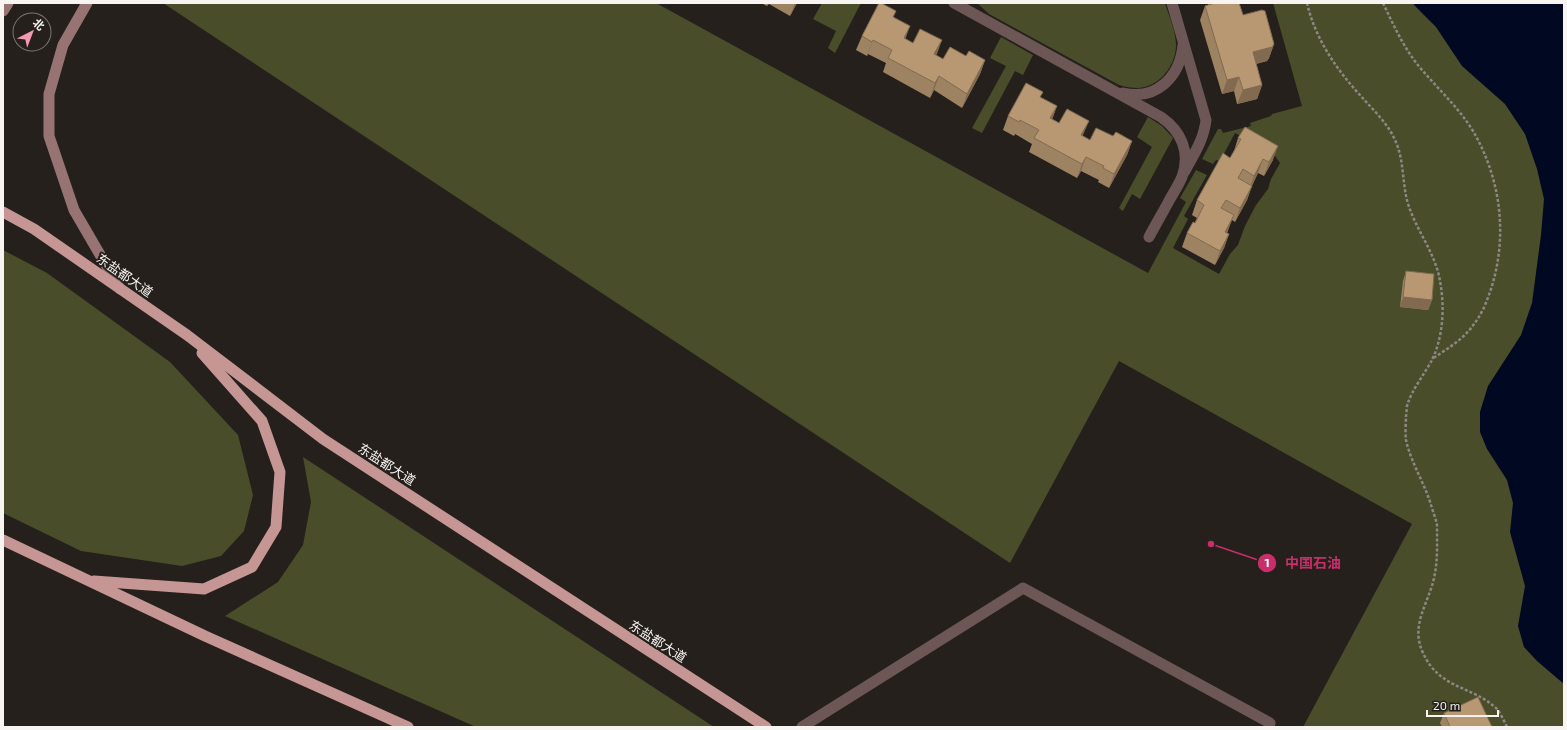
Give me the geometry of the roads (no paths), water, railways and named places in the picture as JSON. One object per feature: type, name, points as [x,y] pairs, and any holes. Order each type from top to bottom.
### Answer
[{"type":"highway","name":"东盐都大道","points":[[3,212],[34,229],[187,335],[323,439],[766,727]]},
{"type":"highway","points":[[88,581],[204,589],[252,567],[276,527],[280,472],[262,421],[187,335]]},
{"type":"highway","points":[[3,540],[212,639],[408,727]]},
{"type":"main road","points":[[3,12],[8,3]]},
{"type":"main road","points":[[86,3],[63,45],[49,94],[50,136],[74,210],[120,289]]},
{"type":"lane","points":[[954,3],[1161,117],[1172,125],[1181,138],[1184,151],[1185,164],[1181,179]]},
{"type":"lane","points":[[969,3],[982,18]]},
{"type":"lane","points":[[1150,237],[1200,144],[1206,120],[1172,3]]},
{"type":"lane","points":[[1114,91],[1132,95],[1150,92],[1164,85],[1176,72],[1179,64],[1183,46],[1182,36]]},
{"type":"lane","points":[[802,727],[1023,588],[1270,723],[1270,727]]},
{"type":"water","points":[[1413,3],[1564,3],[1564,684],[1537,661],[1524,647],[1518,626],[1525,586],[1510,532],[1513,503],[1507,480],[1487,449],[1480,432],[1480,412],[1488,386],[1521,335],[1532,303],[1544,199],[1537,169],[1525,134],[1505,104],[1462,66],[1436,27]]},
{"type":"place","name":"中国石油","points":[[1211,544]]}]
